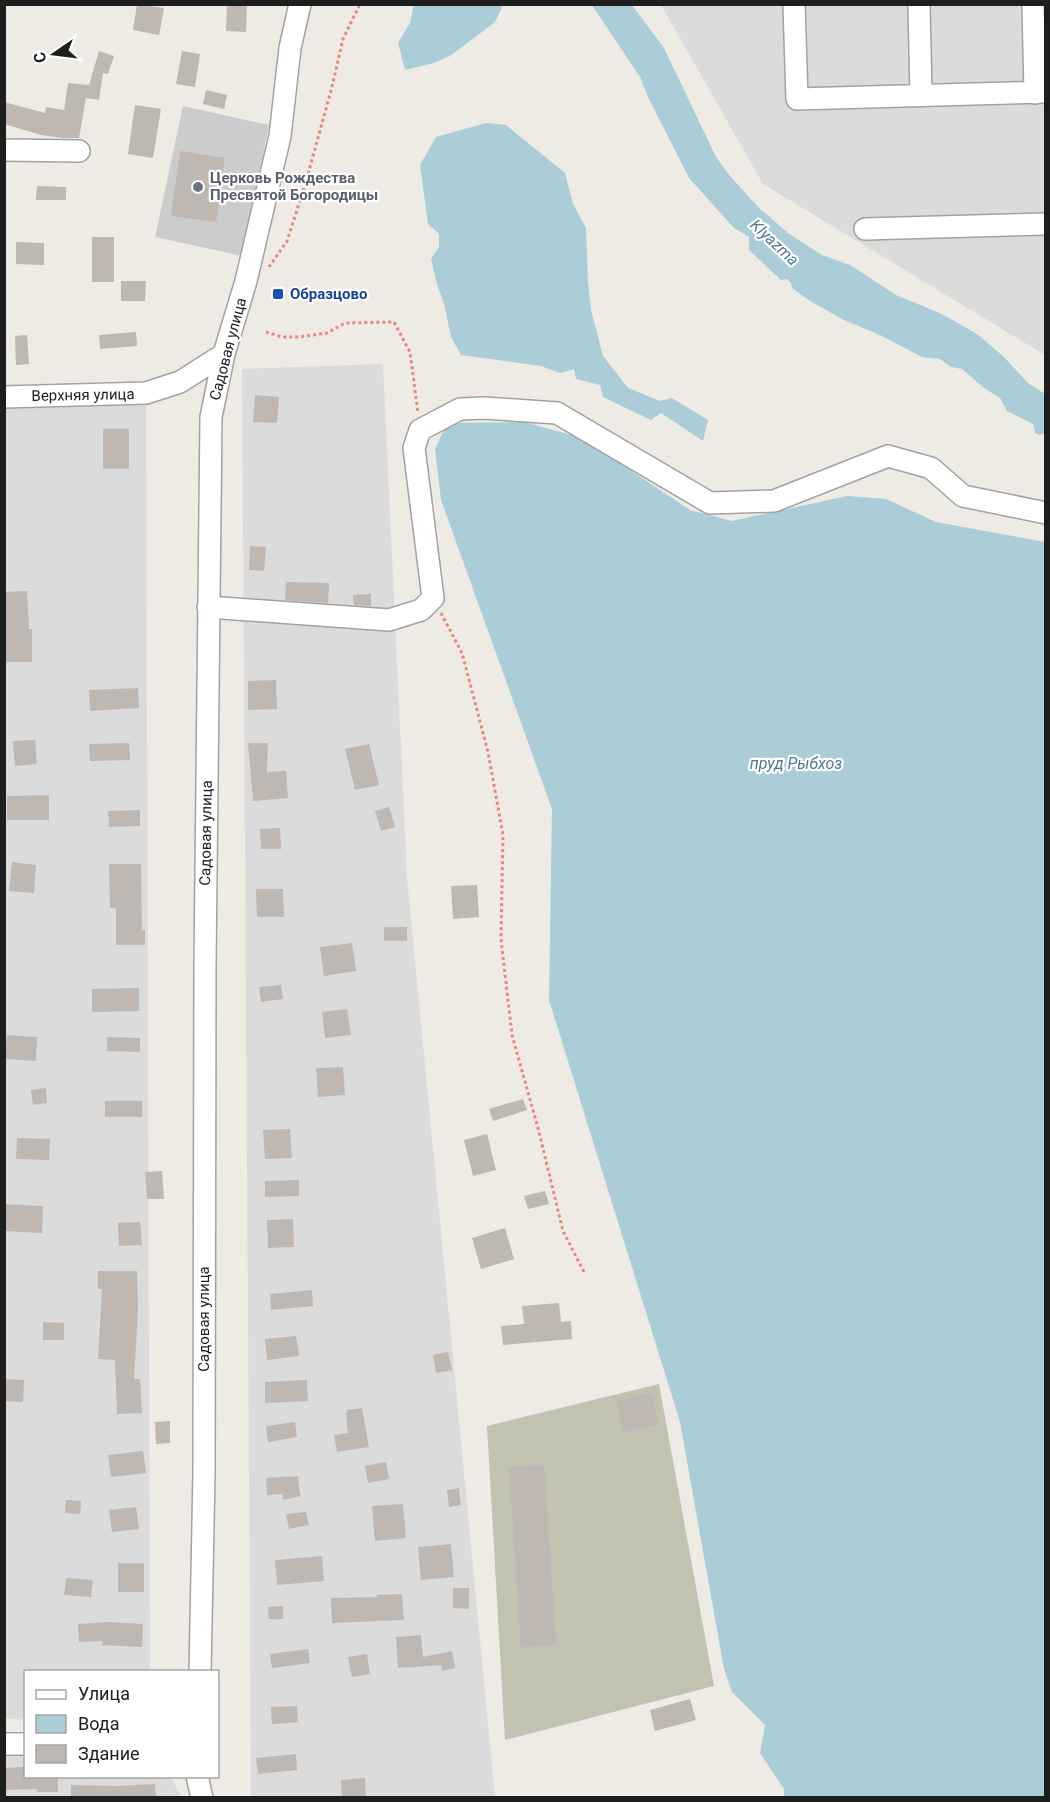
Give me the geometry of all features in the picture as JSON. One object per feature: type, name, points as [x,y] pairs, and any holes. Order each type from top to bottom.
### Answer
[{"type":"street","name":"Садовая улица","points":[[200,1670],[204,1474],[205,965],[211,417],[224,354],[246,280],[280,136],[290,48],[300,4]]},
{"type":"street","points":[[794,4],[797,99],[1040,93],[1033,4]]},
{"type":"street","points":[[919,4],[921,95]]},
{"type":"street","points":[[4,150],[79,151]]},
{"type":"street","points":[[864,229],[1046,224]]},
{"type":"street","name":"Верхняя улица","points":[[4,397],[146,393],[180,382],[224,354]]},
{"type":"street","points":[[208,607],[389,620],[421,610],[433,598],[414,447],[420,430],[460,409],[484,408],[557,413],[710,503],[774,501],[888,456],[931,468],[963,496],[1046,513]]},
{"type":"street","points":[[4,1744],[24,1744]]},
{"type":"street","points":[[198,1778],[202,1797]]},
{"type":"path","points":[[246,280],[269,267],[287,241],[305,185],[343,39],[360,4]]},
{"type":"path","points":[[266,332],[282,337],[299,337],[327,333],[345,323],[394,322],[410,352],[420,430]]},
{"type":"path","points":[[433,598],[462,653],[488,752],[504,835],[501,939],[512,1035],[563,1231],[585,1274]]},
{"type":"shaded area","points":[[661,5],[1045,5],[1045,355],[763,184]]},
{"type":"shaded area","points":[[183,106],[269,125],[242,256],[155,237]]},
{"type":"shaded area","points":[[383,364],[407,877],[495,1797],[251,1797],[242,369]]},
{"type":"shaded area","points":[[146,405],[150,1670],[24,1670],[24,1720],[4,1718],[4,408]]},
{"type":"shaded area","points":[[659,1384],[714,1686],[505,1740],[487,1426]]},
{"type":"shaded area","points":[[4,1751],[24,1753],[24,1778],[172,1778],[181,1797],[5,1797]]},
{"type":"water","points":[[414,4],[503,5],[495,22],[450,56],[434,63],[405,70],[398,43],[410,23]]},
{"type":"water","name":"Klyazma","points":[[592,5],[632,5],[664,48],[716,157],[759,208],[788,233],[822,255],[850,265],[896,295],[942,314],[977,334],[1003,356],[1028,383],[1045,394],[1045,433],[1040,435],[1035,433],[1033,424],[1007,411],[1000,398],[962,369],[951,367],[940,359],[922,357],[810,301],[792,288],[787,279],[781,280],[749,250],[749,237],[734,228],[689,178],[640,77]]},
{"type":"water","points":[[486,123],[506,125],[565,173],[573,204],[586,228],[591,310],[603,356],[628,388],[660,401],[672,398],[708,420],[703,441],[661,413],[651,420],[603,397],[600,385],[576,379],[574,369],[560,373],[541,366],[461,355],[451,337],[431,259],[439,247],[439,234],[428,224],[420,165],[436,137]]},
{"type":"water","name":"пруд Рыбхоз","points":[[524,422],[582,438],[690,510],[732,521],[847,496],[886,499],[936,522],[1045,542],[1045,1797],[784,1797],[784,1789],[760,1753],[765,1725],[732,1692],[724,1669],[680,1422],[549,1000],[552,809],[441,500],[435,449],[447,423]]},
{"type":"building","points":[[137,4],[164,8],[159,35],[133,30]]},
{"type":"building","points":[[227,4],[247,4],[246,32],[226,31]]},
{"type":"building","points":[[99,51],[114,56],[108,74],[103,73],[99,100],[86,98],[79,138],[41,135],[4,124],[4,102],[45,113],[46,107],[64,110],[68,83],[89,85]]},
{"type":"building","points":[[182,51],[200,54],[195,87],[176,84]]},
{"type":"building","points":[[206,90],[227,95],[224,109],[203,104]]},
{"type":"building","points":[[135,105],[161,109],[153,158],[128,154]]},
{"type":"building","name":"Церковь Рождества Пресвятой Богородицы","points":[[180,151],[225,158],[216,222],[171,216]]},
{"type":"building","points":[[37,186],[66,187],[66,200],[36,200]]},
{"type":"building","points":[[92,237],[114,237],[114,282],[92,282]]},
{"type":"building","points":[[16,242],[44,243],[44,265],[16,264]]},
{"type":"building","points":[[121,281],[146,281],[145,301],[121,301]]},
{"type":"building","points":[[136,332],[137,346],[100,349],[99,335]]},
{"type":"building","points":[[27,335],[29,364],[16,365],[15,336]]},
{"type":"building","points":[[255,395],[279,397],[277,423],[253,422]]},
{"type":"building","points":[[103,429],[129,429],[129,469],[103,469]]},
{"type":"building","points":[[250,546],[266,547],[264,571],[249,570]]},
{"type":"building","points":[[286,582],[329,583],[328,603],[285,600]]},
{"type":"building","points":[[27,591],[29,629],[32,629],[32,662],[4,662],[4,592]]},
{"type":"building","points":[[371,594],[371,606],[354,605],[353,595]]},
{"type":"building","points":[[276,680],[277,709],[248,710],[248,681]]},
{"type":"building","points":[[138,688],[139,708],[90,711],[89,690]]},
{"type":"building","points":[[35,740],[37,764],[15,766],[13,741]]},
{"type":"building","points":[[129,743],[130,760],[90,761],[89,744]]},
{"type":"building","points":[[248,743],[268,743],[267,772],[286,771],[288,798],[253,801]]},
{"type":"building","points":[[369,744],[379,785],[355,790],[345,749]]},
{"type":"building","points":[[49,795],[49,820],[7,820],[7,796]]},
{"type":"building","points":[[389,807],[395,827],[381,831],[375,811]]},
{"type":"building","points":[[140,810],[140,826],[109,827],[108,811]]},
{"type":"building","points":[[280,828],[281,849],[261,849],[260,829]]},
{"type":"building","points":[[12,862],[36,865],[34,893],[9,891]]},
{"type":"building","points":[[109,864],[141,864],[142,930],[145,930],[145,945],[116,945],[116,908],[110,908]]},
{"type":"building","points":[[477,885],[479,917],[453,919],[451,886]]},
{"type":"building","points":[[256,889],[283,889],[284,917],[257,917]]},
{"type":"building","points":[[384,927],[407,927],[407,941],[384,941]]},
{"type":"building","points":[[352,943],[356,971],[324,976],[320,947]]},
{"type":"building","points":[[281,985],[283,999],[261,1002],[259,987]]},
{"type":"building","points":[[139,988],[139,1011],[92,1012],[92,989]]},
{"type":"building","points":[[347,1009],[351,1035],[325,1038],[322,1012]]},
{"type":"building","points":[[7,1035],[37,1037],[36,1061],[5,1059]]},
{"type":"building","points":[[107,1037],[140,1038],[140,1052],[107,1051]]},
{"type":"building","points":[[343,1067],[345,1095],[318,1097],[316,1068]]},
{"type":"building","points":[[46,1088],[47,1103],[33,1105],[31,1090]]},
{"type":"building","points":[[523,1099],[527,1110],[493,1121],[489,1109]]},
{"type":"building","points":[[105,1101],[142,1101],[142,1117],[105,1117]]},
{"type":"building","points":[[290,1129],[292,1158],[265,1159],[263,1130]]},
{"type":"building","points":[[487,1134],[496,1170],[473,1176],[464,1140]]},
{"type":"building","points":[[17,1138],[50,1139],[49,1160],[16,1159]]},
{"type":"building","points":[[162,1171],[164,1199],[147,1199],[145,1172]]},
{"type":"building","points":[[299,1180],[299,1196],[265,1197],[265,1181]]},
{"type":"building","points":[[545,1191],[549,1204],[528,1209],[524,1196]]},
{"type":"building","points":[[4,1204],[43,1206],[42,1233],[4,1231]]},
{"type":"building","points":[[293,1219],[294,1247],[268,1248],[267,1220]]},
{"type":"building","points":[[140,1222],[142,1245],[119,1246],[118,1223]]},
{"type":"building","points":[[505,1228],[514,1259],[481,1269],[472,1238]]},
{"type":"building","points":[[98,1271],[137,1271],[138,1310],[134,1379],[140,1379],[142,1413],[117,1414],[115,1360],[98,1359],[102,1289],[98,1289]]},
{"type":"building","points":[[312,1290],[313,1306],[271,1310],[270,1294]]},
{"type":"building","points":[[559,1303],[561,1322],[571,1321],[572,1339],[503,1345],[501,1326],[524,1324],[522,1306]]},
{"type":"building","points":[[43,1322],[64,1323],[64,1340],[43,1340]]},
{"type":"building","points":[[296,1336],[299,1356],[267,1360],[265,1339]]},
{"type":"building","points":[[448,1352],[452,1370],[436,1373],[433,1355]]},
{"type":"building","points":[[4,1379],[24,1380],[23,1402],[4,1401]]},
{"type":"building","points":[[307,1380],[308,1401],[265,1403],[265,1382]]},
{"type":"building","points":[[651,1393],[658,1424],[623,1432],[617,1401]]},
{"type":"building","points":[[362,1408],[369,1447],[337,1452],[334,1435],[348,1433],[347,1410]]},
{"type":"building","points":[[170,1421],[170,1443],[156,1444],[155,1422]]},
{"type":"building","points":[[295,1422],[297,1437],[268,1442],[266,1426]]},
{"type":"building","points":[[143,1451],[146,1473],[111,1477],[108,1455]]},
{"type":"building","points":[[386,1462],[389,1479],[368,1483],[365,1466]]},
{"type":"building","points":[[544,1465],[556,1645],[521,1647],[509,1467]]},
{"type":"building","points":[[298,1476],[300,1496],[283,1500],[282,1494],[267,1495],[266,1478]]},
{"type":"building","points":[[459,1488],[461,1505],[449,1507],[447,1490]]},
{"type":"building","points":[[66,1500],[81,1501],[80,1514],[65,1513]]},
{"type":"building","points":[[403,1504],[406,1538],[375,1541],[372,1506]]},
{"type":"building","points":[[136,1507],[139,1529],[112,1532],[109,1510]]},
{"type":"building","points":[[306,1512],[309,1525],[289,1529],[286,1514]]},
{"type":"building","points":[[451,1544],[454,1577],[421,1580],[418,1547]]},
{"type":"building","points":[[322,1556],[324,1581],[277,1585],[275,1560]]},
{"type":"building","points":[[118,1563],[144,1563],[144,1592],[118,1592]]},
{"type":"building","points":[[66,1578],[93,1580],[91,1597],[64,1595]]},
{"type":"building","points":[[453,1588],[469,1588],[469,1609],[453,1608]]},
{"type":"building","points":[[402,1594],[404,1620],[332,1623],[331,1598]]},
{"type":"building","points":[[283,1606],[283,1619],[269,1619],[268,1607]]},
{"type":"building","points":[[108,1622],[143,1624],[142,1647],[102,1645],[103,1641],[79,1642],[78,1624]]},
{"type":"building","points":[[421,1635],[423,1657],[452,1651],[455,1668],[442,1671],[441,1665],[398,1668],[396,1637]]},
{"type":"building","points":[[308,1649],[310,1663],[272,1668],[270,1654]]},
{"type":"building","points":[[367,1654],[370,1674],[352,1677],[348,1657]]},
{"type":"building","points":[[690,1699],[696,1720],[655,1731],[650,1710]]},
{"type":"building","points":[[297,1706],[298,1722],[272,1724],[271,1707]]},
{"type":"building","points":[[296,1754],[297,1770],[258,1774],[256,1758]]},
{"type":"building","points":[[24,1767],[24,1778],[58,1778],[58,1792],[37,1792],[37,1789],[4,1790],[4,1768]]},
{"type":"building","points":[[365,1778],[366,1797],[342,1797],[341,1780]]},
{"type":"building","points":[[155,1784],[156,1797],[71,1797],[71,1785]]},
{"type":"place","name":"Церковь Рождества Пресвятой Богородицы","points":[[198,187]]},
{"type":"place","name":"Образцово","points":[[278,294]]}]
